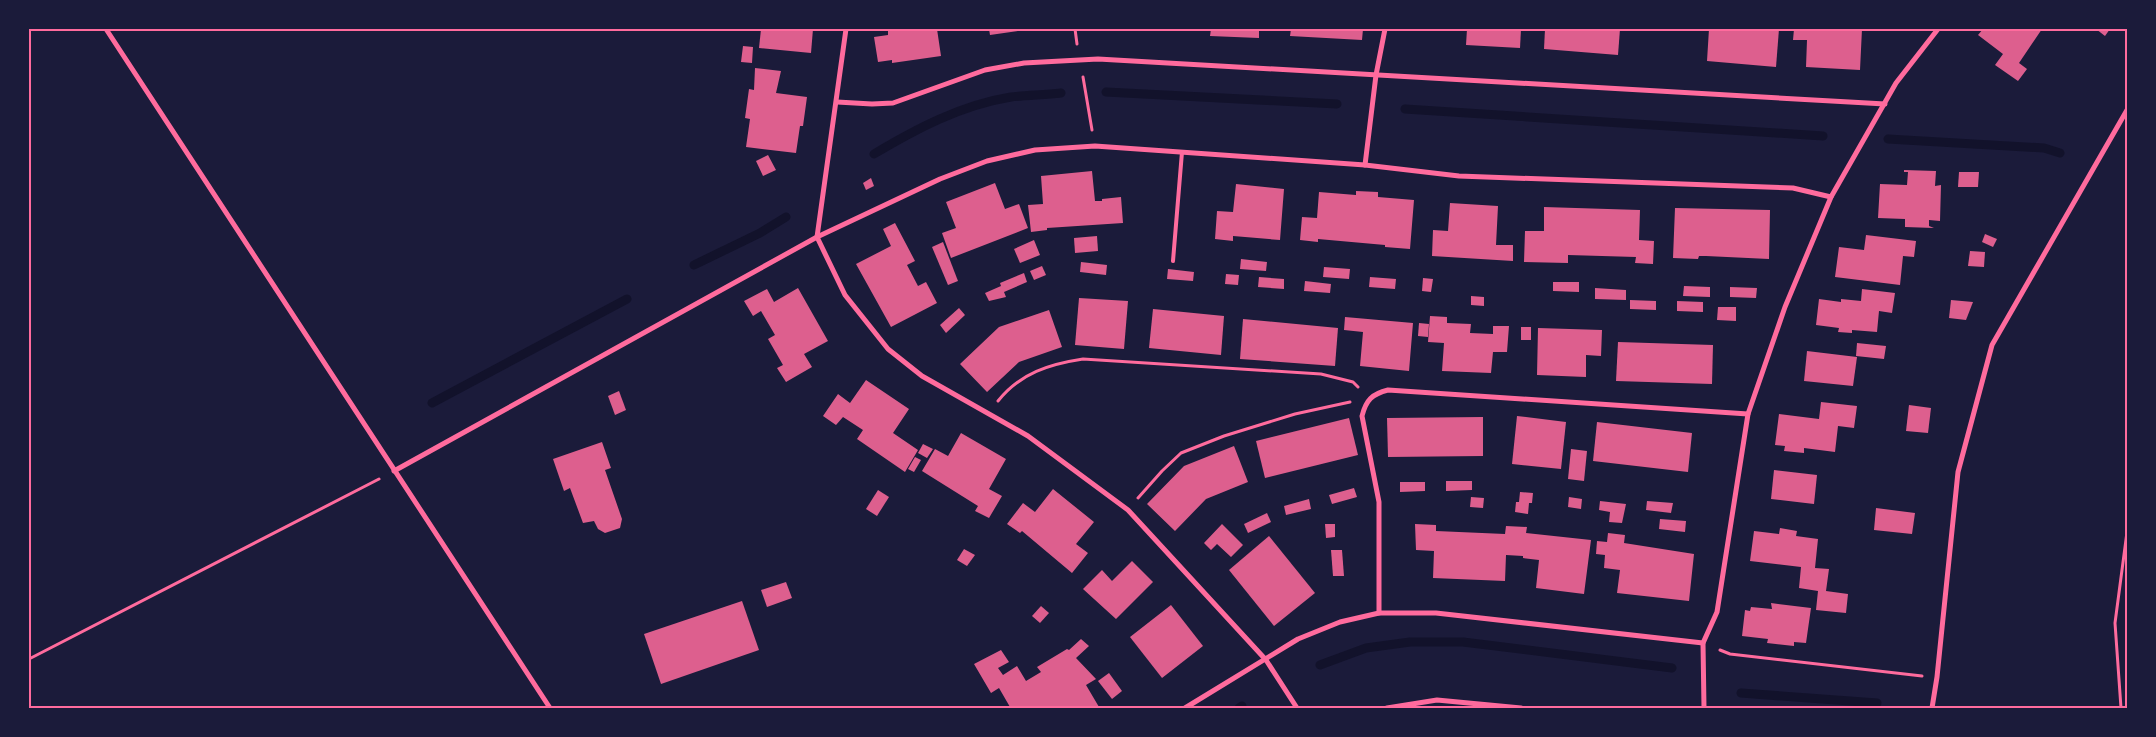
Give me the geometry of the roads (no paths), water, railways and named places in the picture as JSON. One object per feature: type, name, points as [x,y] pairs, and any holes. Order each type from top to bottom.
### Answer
[{"type":"street","points":[[106,29],[550,708]]},
{"type":"street","points":[[846,29],[817,237],[845,294],[888,349],[922,376],[1028,436],[1128,510],[1266,660],[1297,708]]},
{"type":"street","points":[[1365,165],[1376,75],[1385,29]]},
{"type":"street","points":[[1704,708],[1703,643],[1716,612],[1748,414],[1785,307],[1831,197],[1896,83],[1938,29]]},
{"type":"street","points":[[837,102],[892,103],[985,70],[1024,63],[1098,59],[1885,104]]},
{"type":"street","points":[[1932,708],[1937,678],[1958,472],[1992,345],[2127,110]]},
{"type":"street","points":[[394,471],[817,237],[940,179],[987,161],[1035,150],[1095,146],[1365,165],[1459,176],[1793,188],[1831,197]]},
{"type":"street","points":[[1379,613],[1379,502],[1362,416],[1364,406],[1371,397],[1388,390],[1748,414]]},
{"type":"street","points":[[1185,708],[1307,636],[1340,622],[1379,613],[1436,613],[1703,643]]},
{"type":"street","points":[[1387,708],[1437,700],[1520,708]]},
{"type":"lane","points":[[1173,261],[1182,152]]},
{"type":"waterway","points":[[1106,92],[1337,104]]},
{"type":"waterway","points":[[874,154],[939,119],[974,106],[1011,97],[1061,93]]},
{"type":"waterway","points":[[1405,109],[1823,136]]},
{"type":"waterway","points":[[1888,139],[2044,148],[2060,153]]},
{"type":"waterway","points":[[694,265],[760,233],[786,217]]},
{"type":"waterway","points":[[432,403],[627,299]]},
{"type":"waterway","points":[[1320,665],[1366,648],[1410,642],[1463,642],[1672,668]]},
{"type":"waterway","points":[[1741,693],[1877,703]]}]
